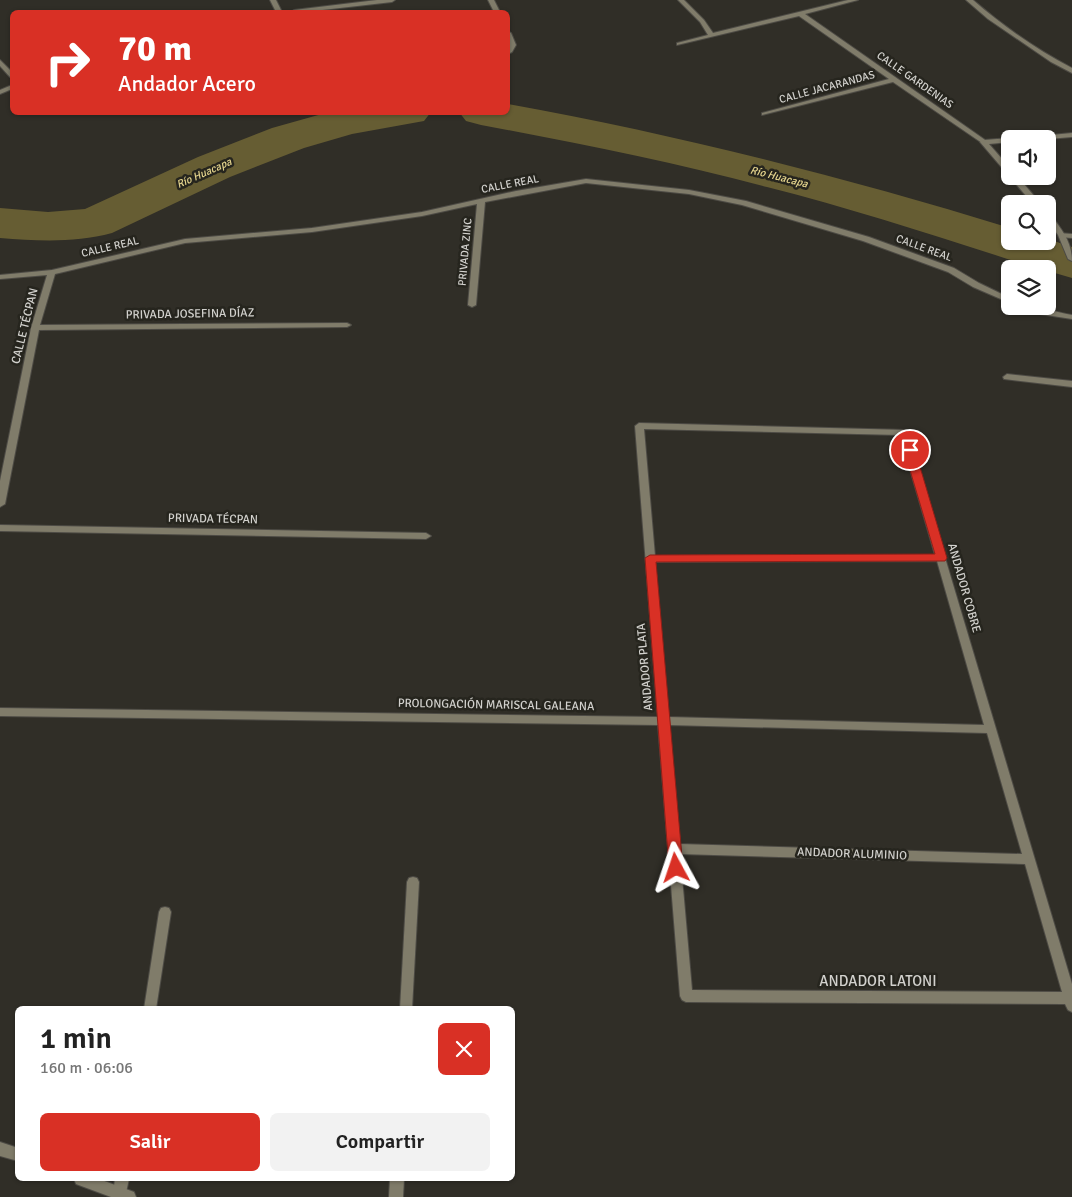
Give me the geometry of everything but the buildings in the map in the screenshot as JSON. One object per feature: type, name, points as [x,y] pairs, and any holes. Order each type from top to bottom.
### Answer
[{"type":"street","points":[[310,10],[392,0]]},
{"type":"street","points":[[681,0],[702,21],[712,36]]},
{"type":"street","points":[[679,44],[855,0]]},
{"type":"street","points":[[969,0],[990,18],[1053,61],[1072,71]]},
{"type":"street","name":"CALLE GARDENIAS","points":[[800,14],[984,142],[1001,162]]},
{"type":"street","points":[[510,38],[513,45],[510,51]]},
{"type":"street","points":[[0,62],[10,74]]},
{"type":"street","name":"CALLE JACARANDAS","points":[[764,114],[895,79]]},
{"type":"street","points":[[1056,137],[1072,136]]},
{"type":"street","points":[[984,142],[1001,141]]},
{"type":"street","name":"CALLE REAL","points":[[0,277],[52,272],[185,241],[321,228],[422,214],[586,181],[689,192],[743,203],[866,239],[951,270],[1001,297]]},
{"type":"street","points":[[1021,185],[1029,195]]},
{"type":"street","name":"PRIVADA ZINC","points":[[472,305],[481,201]]},
{"type":"street","points":[[1056,227],[1062,235],[1072,259]]},
{"type":"street","points":[[1062,235],[1072,236]]},
{"type":"street","name":"CALLE TÉCPAN","points":[[0,504],[35,328],[52,272]]},
{"type":"street","points":[[1056,314],[1072,317]]},
{"type":"street","name":"PRIVADA JOSEFINA DÍAZ","points":[[35,328],[346,325]]},
{"type":"street","points":[[1007,376],[1072,384]]},
{"type":"street","name":"ANDADOR COBRE","points":[[639,426],[904,432],[1071,1002]]},
{"type":"street","name":"ANDADOR PLATA","points":[[639,426],[686,996]]},
{"type":"street","name":"PRIVADA TÉCPAN","points":[[0,528],[426,536]]},
{"type":"street","points":[[650,558],[941,558]]},
{"type":"street","name":"PROLONGACIÓN MARISCAL GALEANA","points":[[0,712],[664,721],[991,729]]},
{"type":"street","name":"ANDADOR ALUMINIO","points":[[674,849],[1029,859]]},
{"type":"street","points":[[406,1006],[412,882]]},
{"type":"street","points":[[150,1006],[165,912]]},
{"type":"street","name":"ANDADOR LATONI","points":[[686,996],[1071,1002]]},
{"type":"street","points":[[0,1149],[15,1154]]},
{"type":"street","points":[[86,1181],[124,1195],[122,1181]]},
{"type":"street","points":[[396,1197],[397,1181]]},
{"type":"waterway","name":"Río Huacapa","points":[[0,223],[48,227],[95,223],[214,167],[288,138],[348,121],[389,115]]},
{"type":"waterway","name":"Río Huacapa","points":[[497,115],[590,132],[777,175],[885,205],[1072,263]]},
{"type":"route","points":[[676,868],[650,558],[941,558],[910,450]]}]
